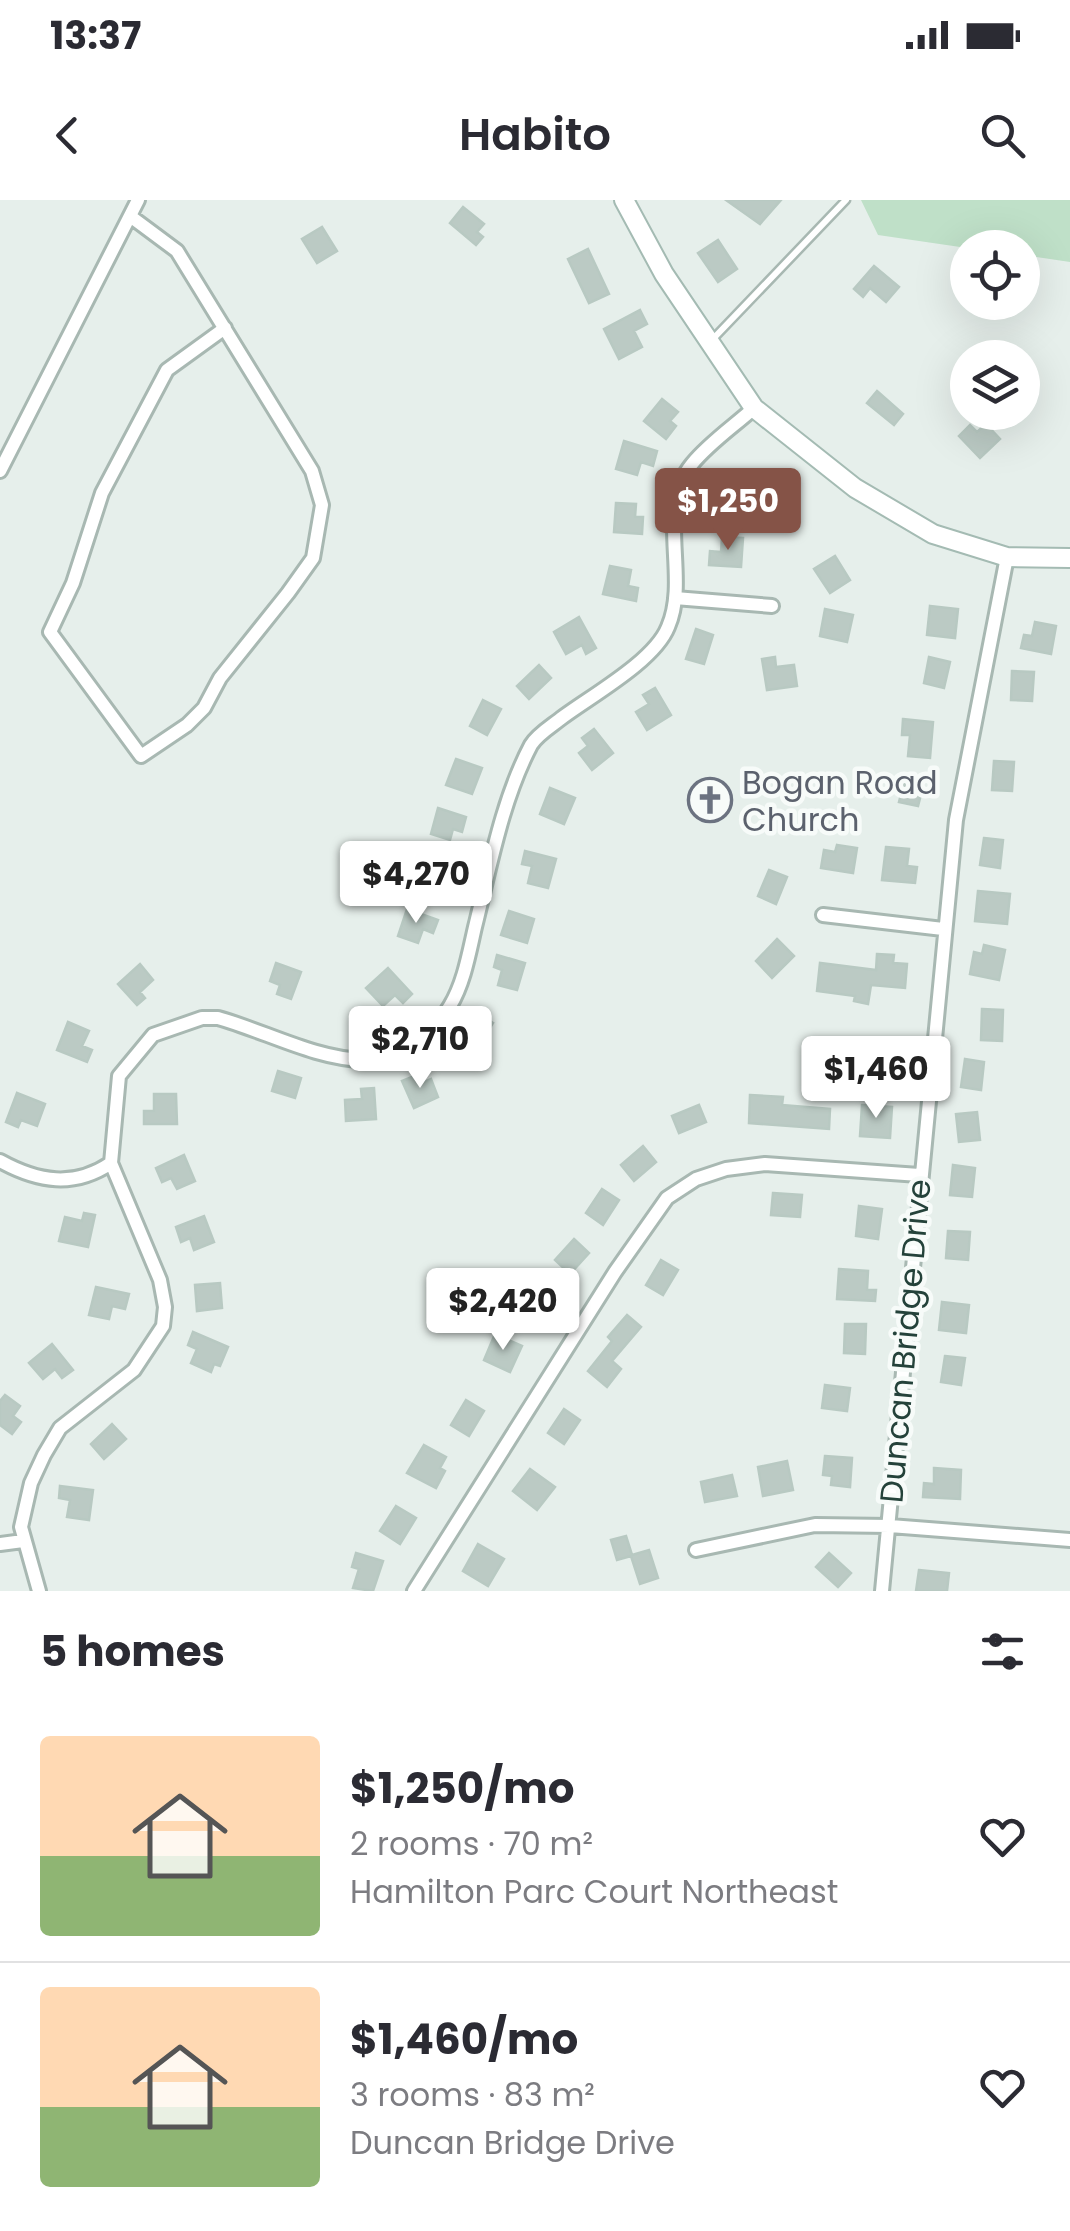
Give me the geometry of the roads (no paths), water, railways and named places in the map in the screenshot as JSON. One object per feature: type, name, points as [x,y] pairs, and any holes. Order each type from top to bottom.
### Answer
[{"type":"street","points":[[0,471],[138,200]]},
{"type":"street","points":[[624,200],[664,274],[754,408],[855,488],[933,534],[1007,557],[1070,558]]},
{"type":"street","points":[[130,216],[177,251],[225,328],[312,471],[322,505],[313,558],[220,678],[204,708],[187,725],[141,756],[50,632],[72,583],[102,493],[166,370],[225,328]]},
{"type":"street","points":[[38,1591],[21,1527],[30,1484],[60,1428],[134,1370],[163,1326],[160,1280],[111,1162],[119,1076],[152,1036],[202,1018],[218,1018],[322,1052],[361,1060],[387,1059],[420,1041],[439,1024],[459,984],[503,823],[533,740],[640,661],[668,630],[676,598],[675,503],[690,466],[754,408]]},
{"type":"street","name":"Duncan Bridge Drive","points":[[882,1591],[956,820],[1007,557]]},
{"type":"street","points":[[676,598],[772,606]]},
{"type":"street","points":[[823,915],[943,929]]},
{"type":"street","points":[[0,1161],[52,1182],[80,1178],[111,1162]]},
{"type":"street","points":[[414,1591],[615,1272],[667,1198],[696,1179],[726,1169],[765,1164],[919,1176]]},
{"type":"street","points":[[696,1550],[814,1525],[890,1526],[1070,1540]]},
{"type":"street","points":[[0,1544],[23,1541]]},
{"type":"lane","points":[[710,342],[846,200]]},
{"type":"place","name":"Bogan Road Church","points":[[710,800]]}]
